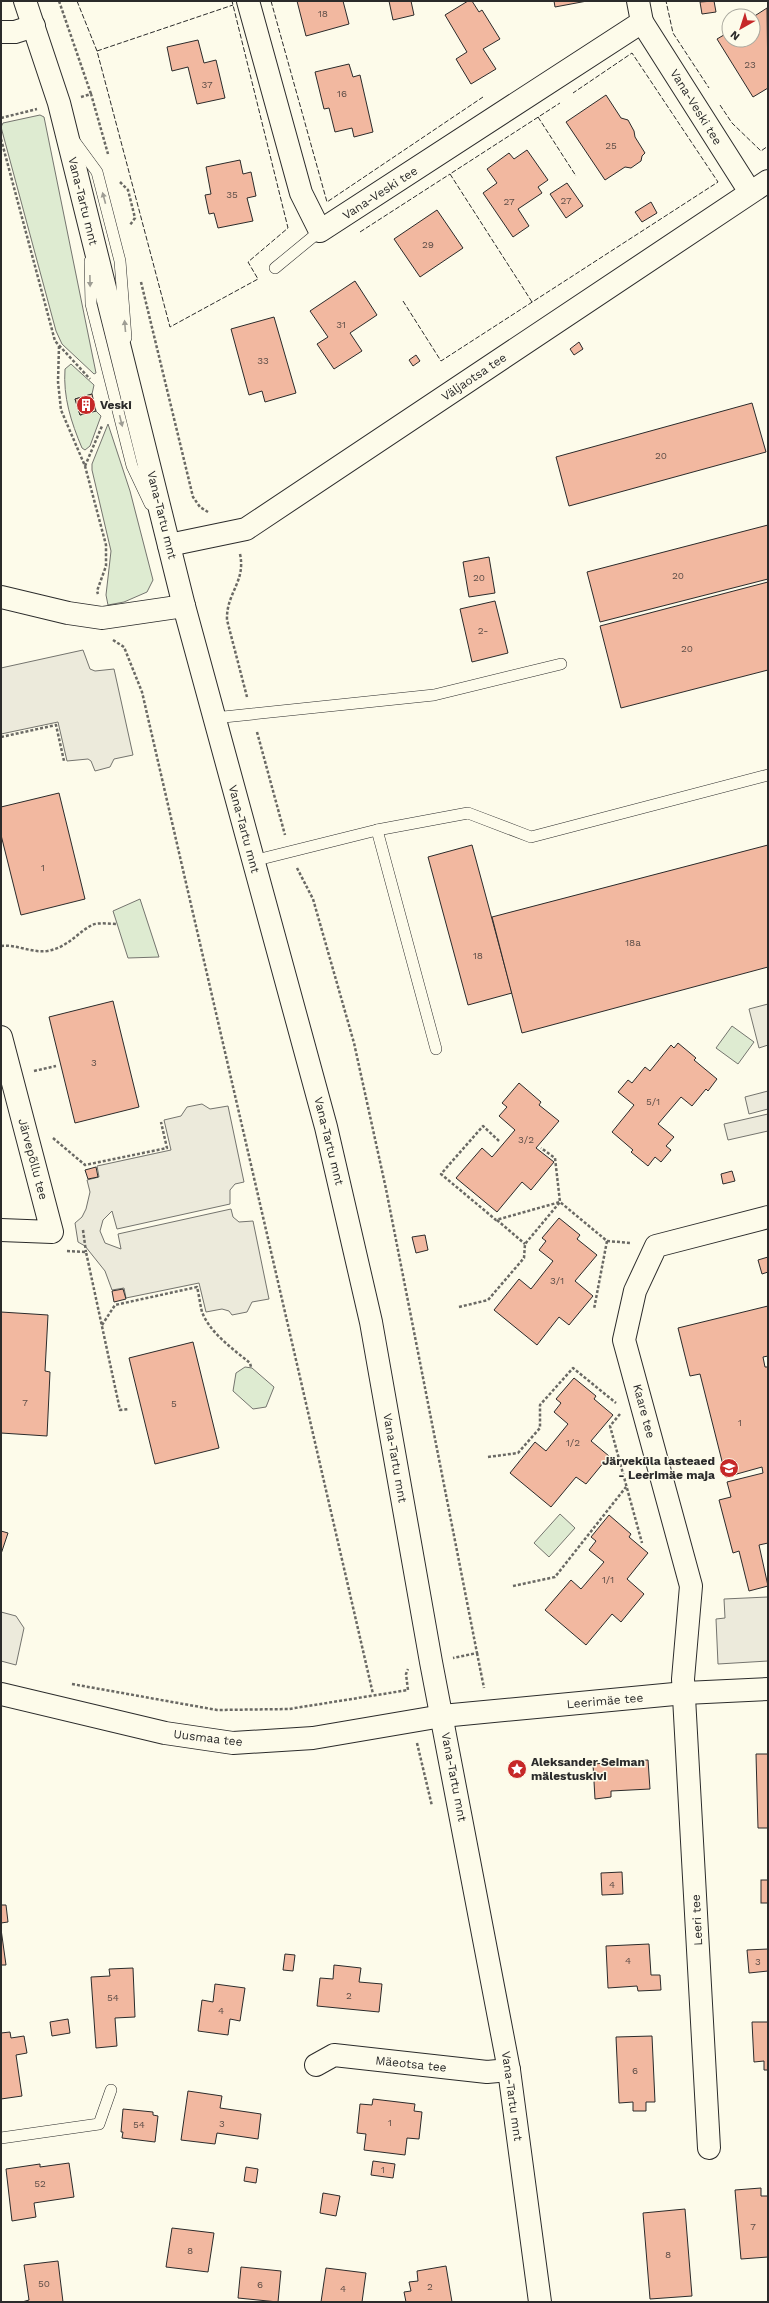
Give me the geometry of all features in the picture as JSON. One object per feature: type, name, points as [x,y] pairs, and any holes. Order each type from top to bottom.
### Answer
[{"type":"street","name":"Vana-Tartu mnt","points":[[25,1],[65,129],[184,606],[326,1127],[369,1314],[442,1716],[509,2070],[540,2302]]},
{"type":"street","points":[[248,1],[301,193],[320,231]]},
{"type":"street","name":"Vana-Veski tee","points":[[638,1],[642,22],[750,192]]},
{"type":"street","name":"Vana-Veski tee","points":[[320,231],[642,22]]},
{"type":"street","points":[[1,32],[14,32],[34,26]]},
{"type":"street","name":"Väljaotsa tee","points":[[170,546],[246,529],[768,181]]},
{"type":"street","points":[[1,597],[68,613],[102,618],[184,606]]},
{"type":"street","name":"Järvepõllu tee","points":[[1,1037],[52,1232],[1,1230]]},
{"type":"street","name":"Kaare tee","points":[[685,1693],[683,1679],[691,1586],[624,1340],[636,1292],[656,1246],[768,1216]]},
{"type":"street","name":"Leerimäe tee","points":[[442,1716],[685,1693],[768,1689]]},
{"type":"street","name":"Leeri tee","points":[[685,1693],[709,2148]]},
{"type":"street","name":"Uusmaa tee","points":[[1,1694],[165,1733],[233,1743],[313,1738],[442,1716]]},
{"type":"street","name":"Mäeotsa tee","points":[[316,2065],[334,2055],[487,2072],[509,2070]]},
{"type":"lane","points":[[65,129],[97,172],[118,255],[131,393]]},
{"type":"lane","points":[[90,228],[91,304],[132,466],[170,546]]},
{"type":"lane","points":[[275,268],[320,231]]},
{"type":"lane","points":[[214,718],[434,695],[561,664]]},
{"type":"lane","points":[[253,861],[377,830],[468,813],[531,837],[768,775]]},
{"type":"lane","points":[[377,830],[436,1049]]},
{"type":"lane","points":[[1,2138],[99,2124],[111,2090]]},
{"type":"path","points":[[59,1],[91,94],[109,155]]},
{"type":"path","points":[[75,99],[91,94]]},
{"type":"path","points":[[1,118],[42,108]]},
{"type":"path","points":[[1,138],[55,341],[94,382]]},
{"type":"path","points":[[115,178],[128,190],[132,204],[135,218],[128,227]]},
{"type":"path","points":[[141,281],[193,497],[200,507],[210,514]]},
{"type":"path","points":[[59,346],[58,382],[61,410],[84,466],[106,545],[106,566],[97,591],[104,635],[124,647],[142,692],[373,1694]]},
{"type":"path","points":[[84,466],[103,424]]},
{"type":"path","points":[[239,552],[242,566],[226,607],[227,620],[249,701]]},
{"type":"path","points":[[1,737],[56,725],[64,761]]},
{"type":"path","points":[[256,727],[286,837]]},
{"type":"path","points":[[294,862],[313,899],[354,1043],[386,1189],[477,1653],[451,1658]]},
{"type":"path","points":[[1,946],[9,945],[47,951],[73,940],[93,924],[117,924]]},
{"type":"path","points":[[30,1072],[56,1066]]},
{"type":"path","points":[[49,1135],[85,1165],[167,1148],[161,1122]]},
{"type":"path","points":[[499,1141],[483,1126],[441,1174],[525,1244]]},
{"type":"path","points":[[541,1148],[555,1158],[560,1202],[607,1241],[594,1309]]},
{"type":"path","points":[[496,1220],[560,1202]]},
{"type":"path","points":[[459,1307],[488,1300],[524,1258],[525,1244],[560,1202]]},
{"type":"path","points":[[83,1230],[86,1252],[120,1410],[129,1409]]},
{"type":"path","points":[[64,1250],[86,1252]]},
{"type":"path","points":[[102,1325],[115,1305],[197,1287],[202,1313],[208,1322],[216,1333],[250,1362],[251,1367]]},
{"type":"path","points":[[488,1457],[518,1453],[540,1428],[540,1405],[573,1368],[628,1414],[644,1414]]},
{"type":"path","points":[[623,1410],[610,1426],[642,1543]]},
{"type":"path","points":[[513,1586],[555,1577],[626,1487]]},
{"type":"path","points":[[64,1683],[217,1710],[289,1709],[373,1694],[408,1690],[406,1674],[412,1666]]},
{"type":"green space","points":[[40,115],[44,117],[96,373],[94,374],[62,344],[56,331],[1,127],[3,123]]},
{"type":"green space","points":[[71,364],[94,385],[92,394],[75,399],[80,415],[96,411],[101,416],[90,446],[85,450],[82,448],[74,429],[65,390],[65,369]]},
{"type":"green space","points":[[108,424],[130,491],[153,580],[147,592],[124,602],[108,605],[106,595],[111,551],[92,470],[92,464]]},
{"type":"green space","points":[[140,899],[159,957],[128,958],[113,911]]},
{"type":"green space","points":[[732,1026],[754,1042],[738,1064],[716,1048]]},
{"type":"green space","points":[[245,1367],[252,1368],[274,1387],[266,1407],[253,1409],[233,1391],[236,1373]]},
{"type":"green space","points":[[560,1514],[575,1528],[549,1557],[534,1543]]},
{"type":"shaded area","points":[[83,650],[90,669],[95,671],[114,669],[133,755],[114,759],[110,767],[95,771],[91,761],[88,759],[67,761],[58,722],[1,734],[1,668]]},
{"type":"shaded area","points":[[768,1004],[768,1045],[759,1048],[749,1009]]},
{"type":"shaded area","points":[[768,1091],[768,1109],[749,1114],[745,1097]]},
{"type":"shaded area","points":[[202,1104],[210,1109],[228,1106],[244,1182],[235,1184],[230,1190],[230,1204],[117,1229],[112,1211],[103,1220],[100,1231],[105,1243],[121,1249],[118,1234],[231,1209],[233,1217],[239,1222],[253,1221],[269,1299],[252,1302],[247,1312],[232,1315],[229,1311],[222,1309],[206,1312],[199,1283],[126,1298],[124,1288],[112,1290],[105,1271],[85,1246],[78,1242],[75,1223],[82,1217],[86,1209],[90,1192],[87,1180],[99,1177],[97,1166],[171,1150],[164,1120],[181,1116],[187,1107]]},
{"type":"shaded area","points":[[768,1114],[768,1131],[728,1140],[724,1124]]},
{"type":"shaded area","points":[[768,1597],[768,1661],[718,1664],[716,1619],[725,1618],[724,1599]]},
{"type":"shaded area","points":[[1,1612],[16,1616],[24,1628],[16,1665],[1,1661]]},
{"type":"building","points":[[297,1],[343,1],[349,24],[306,36]]},
{"type":"building","points":[[389,1],[411,1],[414,15],[393,20]]},
{"type":"building","points":[[468,1],[472,1],[479,12],[482,10],[500,39],[483,49],[496,69],[471,84],[456,59],[467,52],[445,15]]},
{"type":"building","points":[[554,1],[587,1],[555,7]]},
{"type":"building","points":[[714,1],[716,12],[702,14],[700,2]]},
{"type":"building","points":[[767,8],[768,88],[753,97],[723,48],[761,48],[761,12]]},
{"type":"building","points":[[721,37],[721,45],[717,39]]},
{"type":"building","points":[[198,40],[204,63],[216,60],[225,98],[197,104],[188,67],[172,71],[167,47]]},
{"type":"building","points":[[349,64],[353,77],[360,75],[373,132],[354,137],[352,128],[335,132],[329,108],[324,109],[315,72]]},
{"type":"building","points":[[606,95],[621,118],[628,120],[634,131],[635,137],[645,153],[642,156],[641,161],[631,168],[625,167],[605,180],[566,122]]},
{"type":"building","points":[[527,150],[548,180],[538,187],[542,193],[518,209],[529,226],[513,237],[483,193],[497,183],[487,169],[509,153],[514,159]]},
{"type":"building","points":[[240,160],[243,174],[251,172],[256,196],[247,198],[253,221],[218,228],[214,213],[209,214],[205,195],[211,194],[206,167]]},
{"type":"building","points":[[567,183],[583,206],[566,218],[550,194]]},
{"type":"building","points":[[651,202],[657,213],[642,222],[635,212]]},
{"type":"building","points":[[437,210],[463,248],[420,277],[394,239]]},
{"type":"building","points":[[355,281],[377,315],[350,333],[362,351],[334,369],[317,344],[328,337],[310,311]]},
{"type":"building","points":[[274,317],[296,393],[265,402],[262,391],[249,395],[231,329]]},
{"type":"building","points":[[579,342],[583,349],[574,355],[570,349]]},
{"type":"building","points":[[416,355],[420,361],[413,366],[409,360]]},
{"type":"building","name":"Veski","points":[[92,394],[96,411],[80,415],[75,399]]},
{"type":"building","points":[[752,403],[766,452],[569,506],[556,457]]},
{"type":"building","points":[[768,525],[768,579],[600,622],[587,572]]},
{"type":"building","points":[[489,557],[495,593],[469,597],[463,562]]},
{"type":"building","points":[[768,582],[768,670],[621,708],[600,626]]},
{"type":"building","points":[[495,601],[508,653],[472,662],[460,609]]},
{"type":"building","points":[[59,793],[85,899],[21,915],[1,835],[1,807]]},
{"type":"building","points":[[472,845],[512,993],[468,1005],[428,857]]},
{"type":"building","points":[[768,845],[768,967],[522,1033],[492,917]]},
{"type":"building","points":[[113,1001],[139,1107],[75,1123],[49,1017]]},
{"type":"building","points":[[678,1043],[696,1058],[694,1060],[717,1079],[708,1091],[706,1089],[692,1106],[681,1097],[658,1124],[674,1137],[666,1146],[671,1150],[661,1162],[655,1157],[648,1166],[631,1152],[633,1150],[612,1132],[634,1105],[618,1092],[628,1080],[632,1083],[645,1067],[650,1071],[671,1045],[674,1048]]},
{"type":"building","points":[[519,1083],[541,1102],[539,1105],[559,1121],[536,1148],[554,1162],[531,1190],[522,1182],[497,1212],[456,1178],[482,1148],[492,1157],[515,1130],[499,1116],[507,1107],[502,1103]]},
{"type":"building","points":[[96,1167],[98,1177],[88,1179],[85,1170]]},
{"type":"building","points":[[732,1171],[735,1181],[723,1184],[721,1174]]},
{"type":"building","points":[[559,1218],[580,1235],[577,1239],[597,1255],[575,1281],[593,1296],[569,1325],[559,1317],[537,1345],[494,1310],[519,1279],[531,1289],[553,1261],[539,1250],[546,1241],[542,1238]]},
{"type":"building","points":[[425,1235],[428,1250],[416,1253],[412,1237]]},
{"type":"building","points":[[768,1257],[768,1272],[762,1274],[758,1260]]},
{"type":"building","points":[[123,1289],[126,1299],[114,1302],[112,1291]]},
{"type":"building","points":[[768,1306],[768,1356],[763,1357],[765,1367],[768,1367],[768,1543],[759,1545],[768,1586],[749,1591],[739,1551],[733,1553],[719,1500],[731,1497],[727,1482],[763,1473],[762,1467],[726,1477],[700,1374],[690,1376],[678,1328]]},
{"type":"building","points":[[1,1312],[48,1315],[45,1371],[50,1372],[47,1436],[1,1433]]},
{"type":"building","points":[[193,1342],[219,1448],[155,1464],[129,1358]]},
{"type":"building","points":[[574,1378],[596,1396],[594,1399],[613,1415],[591,1441],[609,1456],[586,1484],[576,1477],[551,1507],[510,1473],[535,1442],[546,1451],[568,1424],[554,1412],[561,1403],[556,1399]]},
{"type":"building","points":[[609,1515],[631,1534],[629,1537],[648,1553],[627,1579],[644,1594],[621,1622],[612,1614],[586,1645],[545,1610],[571,1580],[581,1589],[604,1562],[589,1550],[596,1541],[591,1537]]},
{"type":"building","points":[[1,1531],[8,1533],[1,1554]]},
{"type":"building","points":[[756,1754],[768,1754],[768,1828],[758,1828]]},
{"type":"building","points":[[648,1760],[650,1789],[611,1791],[611,1797],[595,1799],[593,1764]]},
{"type":"building","points":[[622,1872],[623,1894],[602,1895],[601,1873]]},
{"type":"building","points":[[761,1880],[768,1880],[768,1903],[761,1903]]},
{"type":"building","points":[[1,1905],[6,1905],[8,1922],[1,1923]]},
{"type":"building","points":[[1,1929],[6,1965],[1,1965]]},
{"type":"building","points":[[649,1944],[651,1975],[660,1975],[661,1990],[638,1991],[637,1986],[608,1988],[606,1946]]},
{"type":"building","points":[[768,1949],[768,1971],[749,1973],[747,1950]]},
{"type":"building","points":[[285,1954],[295,1955],[293,1971],[283,1970]]},
{"type":"building","points":[[334,1965],[361,1968],[359,1982],[382,1984],[379,2012],[317,2006],[320,1978],[333,1979]]},
{"type":"building","points":[[133,1968],[135,2017],[115,2018],[117,2046],[96,2048],[91,1977],[110,1976],[109,1969]]},
{"type":"building","points":[[215,1984],[245,1988],[240,2021],[230,2019],[228,2035],[198,2031],[202,2000],[213,2002]]},
{"type":"building","points":[[68,2019],[70,2033],[52,2036],[50,2022]]},
{"type":"building","points":[[752,2022],[768,2022],[768,2070],[764,2070],[764,2061],[754,2062]]},
{"type":"building","points":[[10,2032],[11,2038],[24,2036],[27,2053],[16,2055],[22,2096],[1,2099],[1,2033]]},
{"type":"building","points":[[652,2036],[655,2102],[646,2102],[646,2111],[633,2111],[633,2102],[619,2103],[616,2037]]},
{"type":"building","points":[[188,2091],[222,2096],[220,2108],[261,2114],[258,2139],[217,2133],[215,2144],[181,2140]]},
{"type":"building","points":[[373,2099],[415,2104],[414,2111],[422,2112],[419,2139],[407,2138],[405,2155],[364,2150],[366,2134],[357,2133],[360,2104],[372,2105]]},
{"type":"building","points":[[123,2109],[153,2112],[153,2115],[158,2116],[155,2142],[122,2138],[123,2132],[121,2132]]},
{"type":"building","points":[[373,2161],[395,2164],[393,2178],[371,2175]]},
{"type":"building","points":[[69,2163],[74,2197],[34,2203],[36,2217],[12,2221],[6,2169],[40,2164],[40,2167]]},
{"type":"building","points":[[246,2167],[258,2169],[256,2183],[244,2181]]},
{"type":"building","points":[[761,2188],[761,2196],[768,2196],[768,2257],[741,2259],[735,2190]]},
{"type":"building","points":[[323,2193],[340,2196],[336,2216],[320,2213]]},
{"type":"building","points":[[685,2209],[692,2296],[650,2299],[643,2213]]},
{"type":"building","points":[[172,2228],[214,2233],[208,2272],[166,2267]]},
{"type":"building","points":[[58,2261],[63,2302],[22,2302],[29,2300],[24,2265]]},
{"type":"building","points":[[446,2266],[452,2302],[406,2302],[404,2292],[411,2291],[409,2282],[418,2281],[417,2271]]},
{"type":"building","points":[[241,2267],[281,2271],[278,2302],[238,2298]]},
{"type":"building","points":[[326,2268],[366,2273],[362,2302],[321,2302]]},
{"type":"fence","points":[[77,1],[97,51],[170,327],[258,279],[248,262],[288,228],[232,1]]},
{"type":"fence","points":[[271,1],[327,202],[483,97]]},
{"type":"fence","points":[[668,1],[666,1],[673,33],[709,88]]},
{"type":"fence","points":[[97,51],[233,5]]},
{"type":"fence","points":[[403,301],[441,361],[718,182],[632,53],[573,93]]},
{"type":"fence","points":[[532,302],[450,174],[560,103]]},
{"type":"fence","points":[[720,105],[732,123],[761,151],[768,146]]},
{"type":"fence","points":[[538,117],[576,176]]},
{"type":"fence","points":[[360,232],[450,174]]},
{"type":"fence","points":[[768,228],[768,233]]},
{"type":"place","name":"Veski","points":[[86,405]]},
{"type":"place","name":"Järveküla lasteaed - Leerimäe maja","points":[[729,1468]]},
{"type":"place","name":"Aleksander Seiman mälestuskivi","points":[[517,1769]]}]
